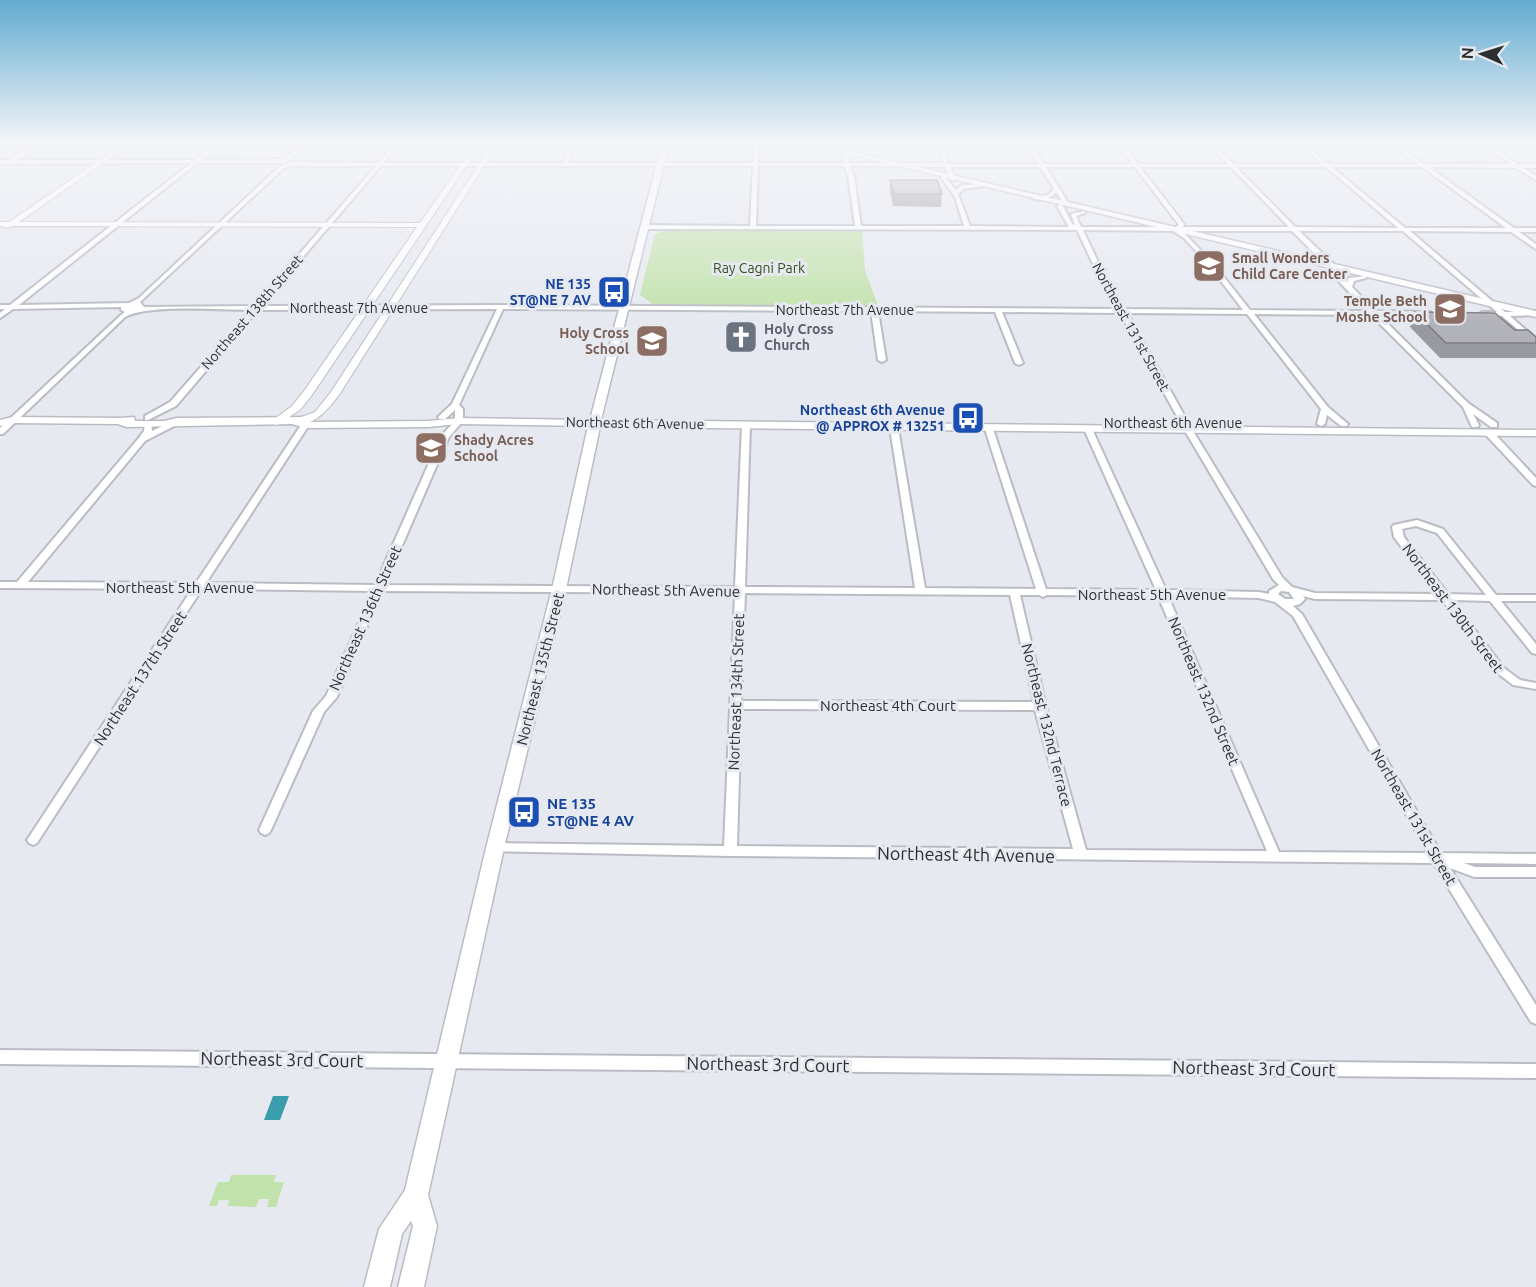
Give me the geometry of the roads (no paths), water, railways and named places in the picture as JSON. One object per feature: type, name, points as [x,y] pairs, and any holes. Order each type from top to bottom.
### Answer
[{"type":"main road","name":"Northeast 135th Street","points":[[377,1287],[391,1229],[416,1194],[495,848],[559,589],[595,422],[651,204]]},
{"type":"main road","points":[[1059,204],[1536,313]]},
{"type":"main road","points":[[1063,205],[1083,212],[1101,214]]},
{"type":"main road","points":[[1270,253],[1297,257],[1364,277],[1394,281]]},
{"type":"main road","name":"Northeast 6th Avenue","points":[[0,418],[120,421],[126,424],[174,419],[301,423],[443,420],[989,429],[1321,424],[1475,425],[1507,432],[1536,433]]},
{"type":"main road","name":"Northeast 6th Avenue","points":[[0,423],[12,420]]},
{"type":"main road","name":"Northeast 6th Avenue","points":[[810,425],[819,421],[1453,432],[1491,429]]},
{"type":"main road","points":[[894,428],[919,422]]},
{"type":"main road","points":[[1491,429],[1536,426]]},
{"type":"main road","name":"Northeast 135th Street","points":[[411,1287],[425,1226],[416,1194]]},
{"type":"street","points":[[0,231],[39,204]]},
{"type":"street","points":[[0,316],[142,204]]},
{"type":"street","points":[[0,432],[243,204]]},
{"type":"street","name":"Northeast 138th Street","points":[[148,421],[173,404],[345,204]]},
{"type":"street","points":[[277,422],[296,408],[436,204]]},
{"type":"street","name":"Northeast 137th Street","points":[[33,840],[199,587],[301,423],[319,414],[456,204]]},
{"type":"street","points":[[753,226],[754,204]]},
{"type":"street","points":[[855,204],[858,227]]},
{"type":"street","points":[[960,204],[967,227]]},
{"type":"street","points":[[1166,204],[1182,225],[1176,230]]},
{"type":"street","points":[[1269,204],[1314,250],[1319,252],[1375,313],[1491,429],[1536,483]]},
{"type":"street","points":[[1371,204],[1493,304],[1536,343]]},
{"type":"street","points":[[1475,204],[1536,247]]},
{"type":"street","name":"Northeast 131st Street","points":[[1063,205],[1070,225],[1078,228],[1277,593],[1295,599],[1437,858],[1536,1018]]},
{"type":"street","points":[[1078,228],[1073,214],[1083,212]]},
{"type":"street","points":[[0,224],[421,225]]},
{"type":"street","points":[[646,227],[1536,230]]},
{"type":"street","points":[[1176,230],[1190,238],[1200,255],[1216,270],[1325,409],[1344,424]]},
{"type":"street","points":[[1297,257],[1310,255],[1314,250]]},
{"type":"street","points":[[395,264],[419,264]]},
{"type":"street","points":[[1349,286],[1351,279],[1364,277]]},
{"type":"street","points":[[1451,294],[1465,292],[1470,286]]},
{"type":"street","name":"Northeast 7th Avenue","points":[[0,307],[501,307],[1434,313]]},
{"type":"street","points":[[443,420],[455,405],[501,307]]},
{"type":"street","points":[[874,310],[882,360]]},
{"type":"street","points":[[999,311],[1019,363]]},
{"type":"street","points":[[1475,314],[1536,313]]},
{"type":"street","points":[[332,357],[357,357]]},
{"type":"street","points":[[141,441],[174,419],[173,404]]},
{"type":"street","points":[[455,405],[459,409],[459,421]]},
{"type":"street","points":[[1465,405],[1475,425]]},
{"type":"street","points":[[1321,424],[1325,409]]},
{"type":"street","name":"Northeast 136th Street","points":[[443,420],[440,432],[445,436]]},
{"type":"street","points":[[20,585],[141,441],[148,431],[148,421]]},
{"type":"street","name":"Northeast 136th Street","points":[[265,830],[320,711],[331,697],[445,436],[459,421]]},
{"type":"street","name":"Northeast 134th Street","points":[[730,851],[746,425]]},
{"type":"street","points":[[894,428],[920,591]]},
{"type":"street","points":[[989,429],[1043,594]]},
{"type":"street","name":"Northeast 132nd Street","points":[[1088,429],[1162,593],[1275,856]]},
{"type":"street","points":[[1507,432],[1506,442],[1536,472]]},
{"type":"street","name":"Northeast 130th Street","points":[[1536,651],[1440,531],[1417,523],[1399,525],[1396,529],[1399,537],[1506,676],[1517,683],[1536,686]]},
{"type":"street","name":"Northeast 5th Avenue","points":[[0,585],[920,591],[1015,594],[1259,595],[1277,593],[1295,599]]},
{"type":"street","name":"Northeast 132nd Terrace","points":[[1015,594],[1040,706],[1081,855]]},
{"type":"street","points":[[1295,599],[1315,596],[1536,598]]},
{"type":"street","name":"Northeast 4th Court","points":[[736,705],[1040,706]]},
{"type":"street","name":"Northeast 4th Avenue","points":[[495,848],[1536,859]]},
{"type":"street","name":"Northeast 4th Avenue","points":[[1437,858],[1474,872],[1536,872]]},
{"type":"street","name":"Northeast 3rd Court","points":[[0,1056],[1536,1071]]},
{"type":"water","points":[[273,1096],[289,1096],[280,1120],[264,1120]]},
{"type":"place","name":"Small Wonders Child Care Center","points":[[1209,266]]},
{"type":"place","name":"NE 135 ST@NE 7 AV","points":[[614,292]]},
{"type":"place","name":"Temple Beth Moshe School","points":[[1450,309]]},
{"type":"place","name":"Holy Cross Church","points":[[741,337]]},
{"type":"place","name":"Holy Cross School","points":[[652,341]]},
{"type":"place","name":"Northeast 6th Avenue @ APPROX # 13251","points":[[968,418]]},
{"type":"place","name":"Shady Acres School","points":[[431,448]]},
{"type":"place","name":"NE 135 ST@NE 4 AV","points":[[524,812]]},
{"type":"park label","name":"Ray Cagni Park","points":[[759,268]]}]
